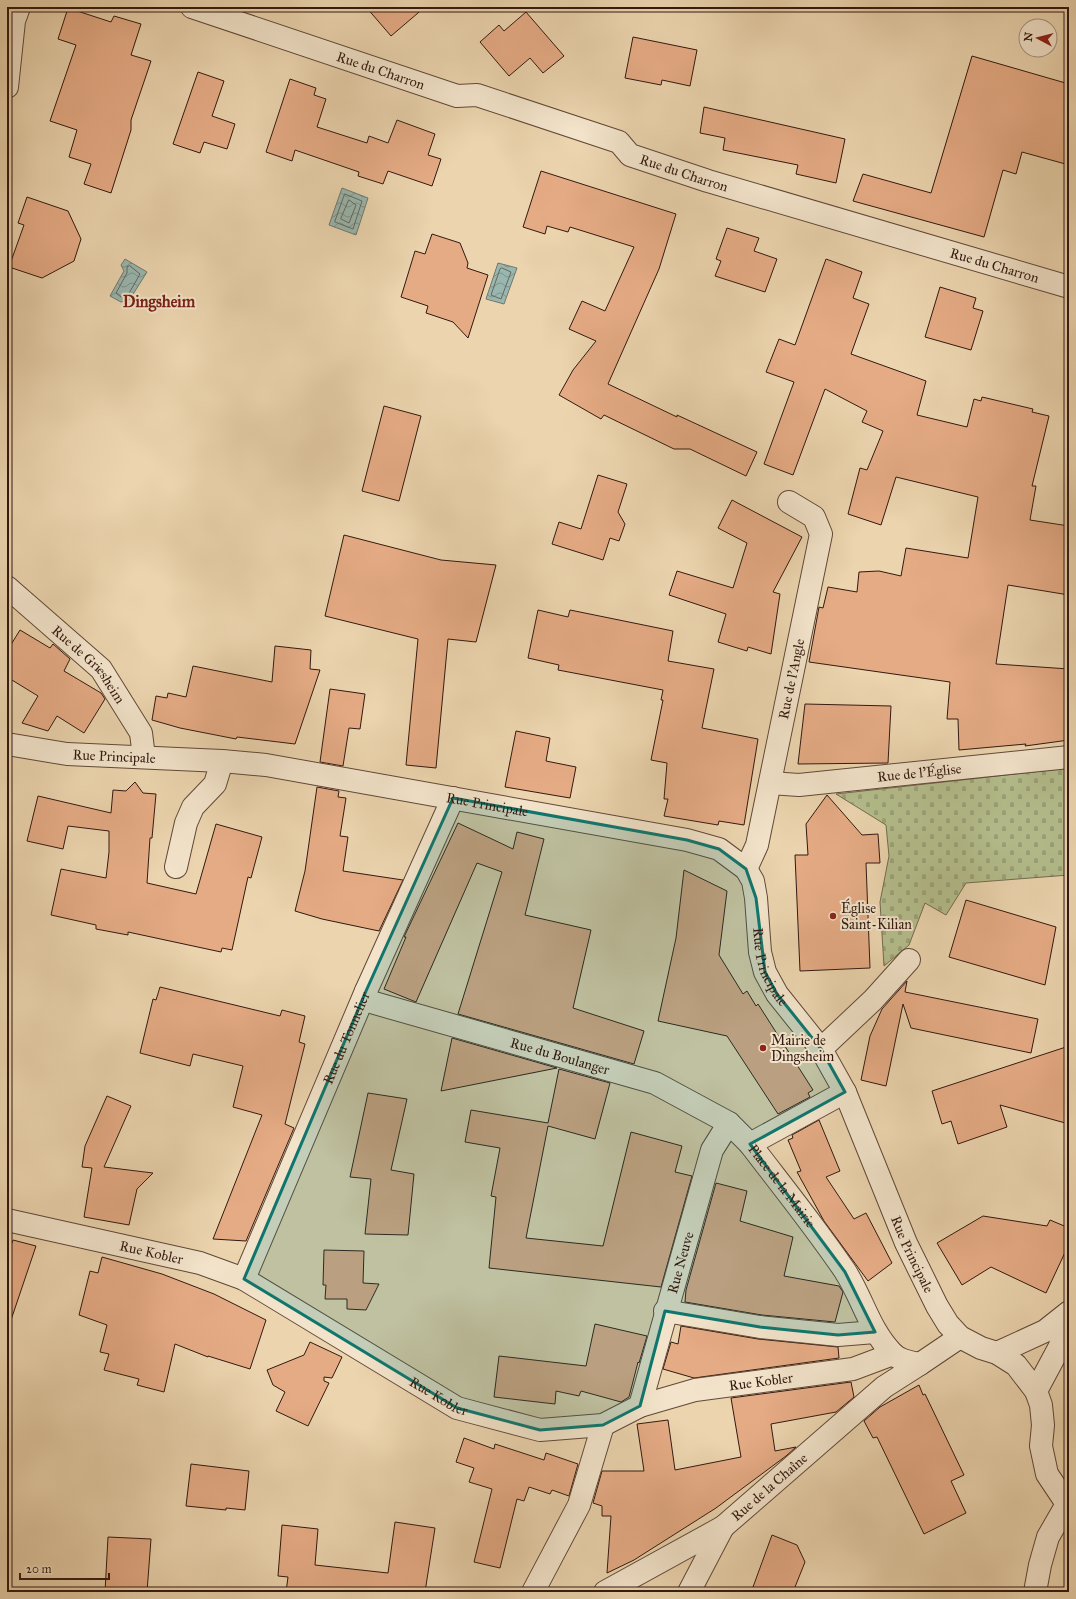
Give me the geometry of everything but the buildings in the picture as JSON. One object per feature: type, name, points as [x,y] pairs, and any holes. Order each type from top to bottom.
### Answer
[{"type":"street","points":[[7,87],[14,21],[19,7]]},
{"type":"street","name":"Rue du Charron","points":[[192,7],[457,96],[477,95],[619,142],[630,155],[708,182],[1069,288]]},
{"type":"street","name":"Rue de l'Angle","points":[[746,869],[757,845],[821,534],[814,517],[789,502]]},
{"type":"street","name":"Rue de Griesheim","points":[[7,587],[101,669],[141,733],[144,757]]},
{"type":"street","name":"Rue Principale","points":[[7,744],[67,754],[222,761],[266,765],[687,840],[719,849],[746,869],[752,881],[756,898],[760,952],[765,972],[777,994],[821,1049],[845,1092],[906,1243],[937,1306],[948,1324],[960,1337],[981,1348],[997,1353],[1016,1365],[1036,1392],[1041,1405],[1043,1424],[1041,1446],[1047,1474],[1068,1506]]},
{"type":"street","name":"Rue de l'Église","points":[[770,783],[799,784],[1069,756]]},
{"type":"street","points":[[176,867],[186,823],[193,807],[215,784],[222,761]]},
{"type":"street","name":"Rue du Tonnelier","points":[[244,1279],[366,991],[453,798]]},
{"type":"street","points":[[821,1049],[873,1000],[909,960]]},
{"type":"street","name":"Rue du Boulanger","points":[[366,991],[364,1000],[655,1083],[729,1123],[750,1144]]},
{"type":"street","name":"Place de la Mairie","points":[[845,1092],[750,1144],[845,1272],[861,1298],[875,1332],[893,1354]]},
{"type":"street","name":"Rue Neuve","points":[[640,1406],[712,1150],[729,1123]]},
{"type":"street","name":"Rue Kobler","points":[[7,1220],[200,1263],[244,1279],[457,1408],[540,1430],[603,1425],[640,1406],[695,1390],[853,1369],[893,1354]]},
{"type":"street","points":[[666,1311],[760,1327],[838,1335],[875,1332]]},
{"type":"street","points":[[997,1353],[1045,1331],[1069,1312]]},
{"type":"street","points":[[1036,1392],[1064,1349],[1069,1321]]},
{"type":"street","name":"Rue de la Chaîne","points":[[605,1592],[723,1526],[884,1387],[960,1337]]},
{"type":"street","points":[[893,1354],[907,1362],[920,1364]]},
{"type":"street","points":[[533,1592],[579,1505],[603,1425]]},
{"type":"street","points":[[1035,1592],[1040,1565],[1048,1537],[1068,1506]]},
{"type":"street","points":[[689,1592],[723,1526]]},
{"type":"highlighted area","points":[[453,798],[687,840],[719,849],[746,869],[756,898],[765,972],[777,994],[821,1049],[845,1092],[750,1144],[845,1272],[875,1332],[838,1335],[760,1327],[665,1311],[640,1406],[603,1425],[540,1430],[457,1408],[244,1279],[366,991]]},
{"type":"green space","points":[[1069,768],[1069,875],[966,883],[946,915],[925,903],[909,945],[884,966],[880,902],[889,856],[886,825],[836,794]]},
{"type":"water","points":[[342,188],[368,198],[356,235],[329,225]]},
{"type":"water","points":[[125,259],[147,272],[130,299],[121,302],[110,296],[124,271],[121,265]]},
{"type":"water","points":[[498,263],[517,268],[504,304],[486,299]]},
{"type":"place","name":"Église Saint-Kilian","points":[[833,916]]},
{"type":"place","name":"Mairie de Dingsheim","points":[[763,1048]]},
{"type":"district","name":"Dingsheim","points":[[159,301]]}]
